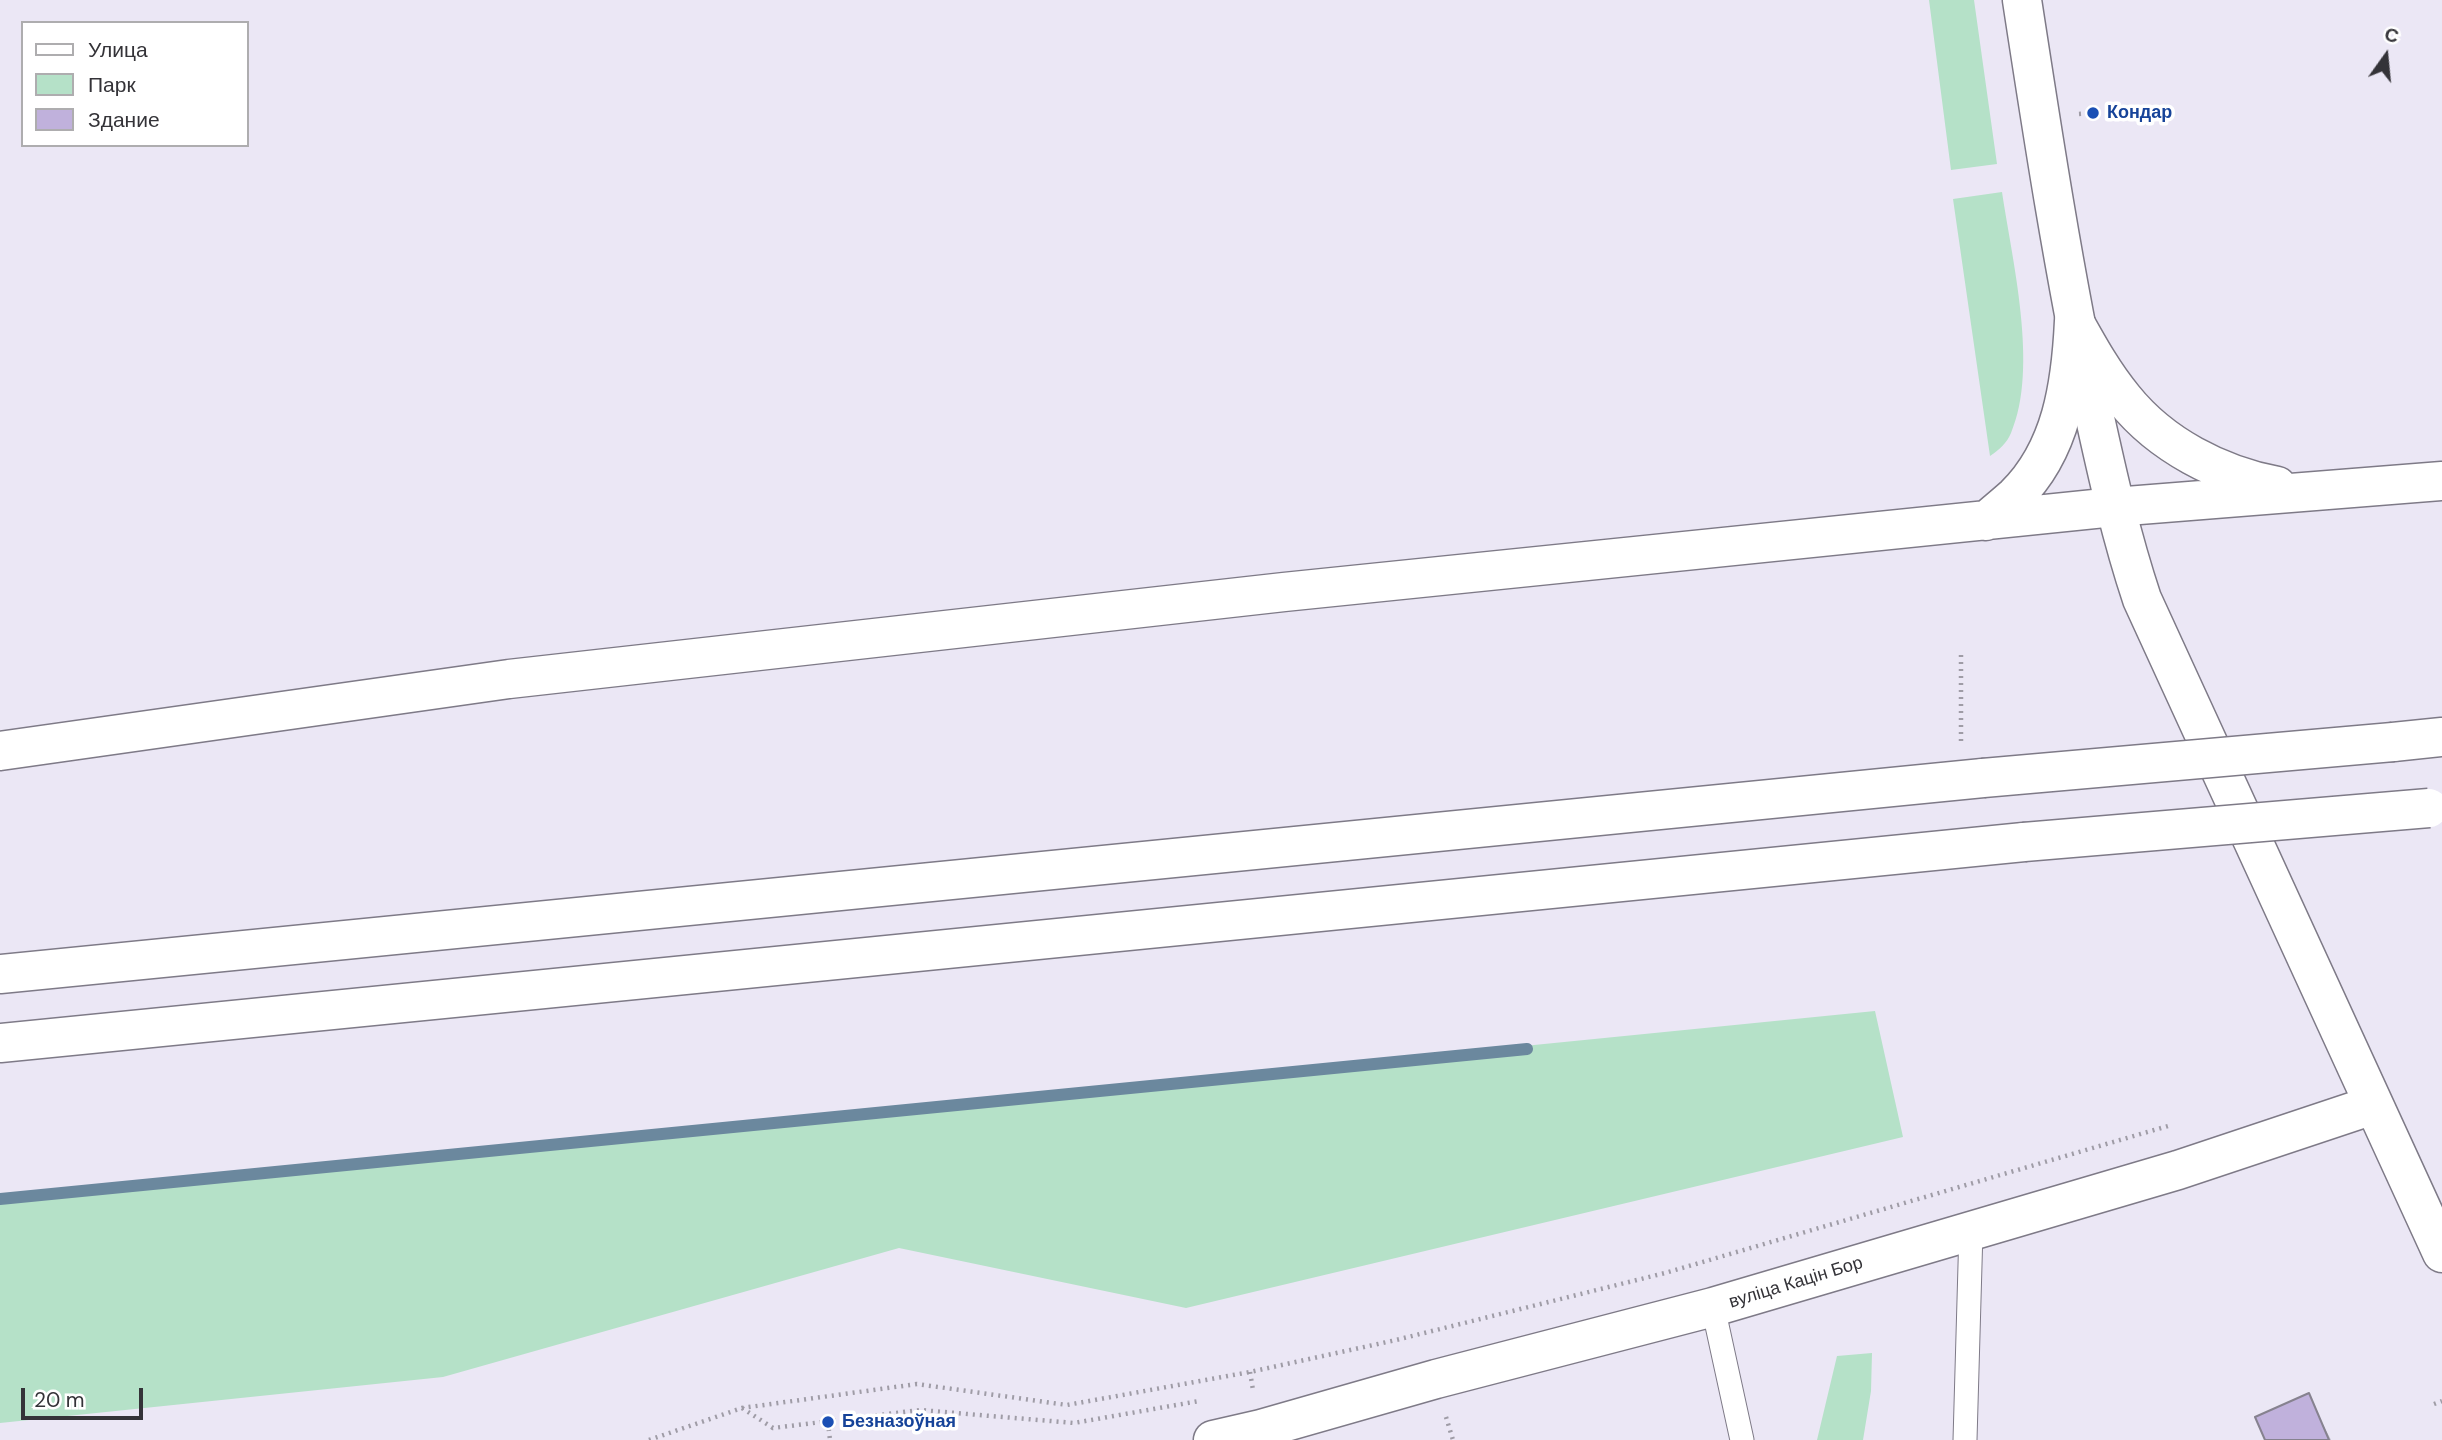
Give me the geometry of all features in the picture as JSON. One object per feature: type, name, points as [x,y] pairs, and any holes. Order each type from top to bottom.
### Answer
[{"type":"main road","points":[[2022,0],[2046,162],[2074,321],[2114,507],[2142,599],[2442,1253]]},
{"type":"main road","points":[[2074,321],[2101,368],[2125,401],[2158,434],[2193,457],[2233,474],[2306,492]]},
{"type":"main road","points":[[1986,521],[2016,495],[2038,468],[2053,437],[2065,405],[2072,367],[2074,321]]},
{"type":"main road","points":[[0,751],[509,679],[1284,592],[2114,507],[2442,481]]},
{"type":"main road","points":[[0,974],[1972,780],[2442,737]]},
{"type":"main road","points":[[0,1043],[2024,842],[2435,807]]},
{"type":"main road","name":"вуліца Кацін Бор","points":[[1213,1440],[1713,1307],[2178,1170],[2373,1105]]},
{"type":"lane","points":[[1965,1440],[1971,1230]]},
{"type":"lane","points":[[1713,1307],[1742,1440]]},
{"type":"path","points":[[1961,651],[1972,780]]},
{"type":"path","points":[[649,1440],[741,1408],[917,1384],[1067,1405],[1250,1371],[1396,1340],[1665,1273],[2168,1126]]},
{"type":"path","points":[[1240,1393],[1253,1391],[1250,1371]]},
{"type":"path","points":[[741,1408],[773,1429],[920,1410],[1074,1423],[1212,1398]]},
{"type":"path","points":[[2434,1404],[2442,1401]]},
{"type":"path","points":[[828,1422],[830,1440]]},
{"type":"green space","points":[[1929,0],[1974,0],[1997,164],[1951,170]]},
{"type":"green space","points":[[2002,192],[2021,314],[2023,377],[2019,407],[2011,433],[2002,446],[1990,456],[1953,199]]},
{"type":"green space","points":[[1875,1011],[1903,1137],[1186,1308],[899,1248],[443,1377],[0,1423],[0,1198]]},
{"type":"green space","points":[[1872,1353],[1871,1391],[1863,1440],[1817,1440],[1837,1356]]},
{"type":"building","points":[[2309,1393],[2329,1440],[2265,1440],[2255,1417]]},
{"type":"waterway","points":[[0,1199],[1527,1049]]},
{"type":"place","name":"Кондар","points":[[2093,113]]},
{"type":"place","name":"Безназоўная","points":[[828,1422]]}]
